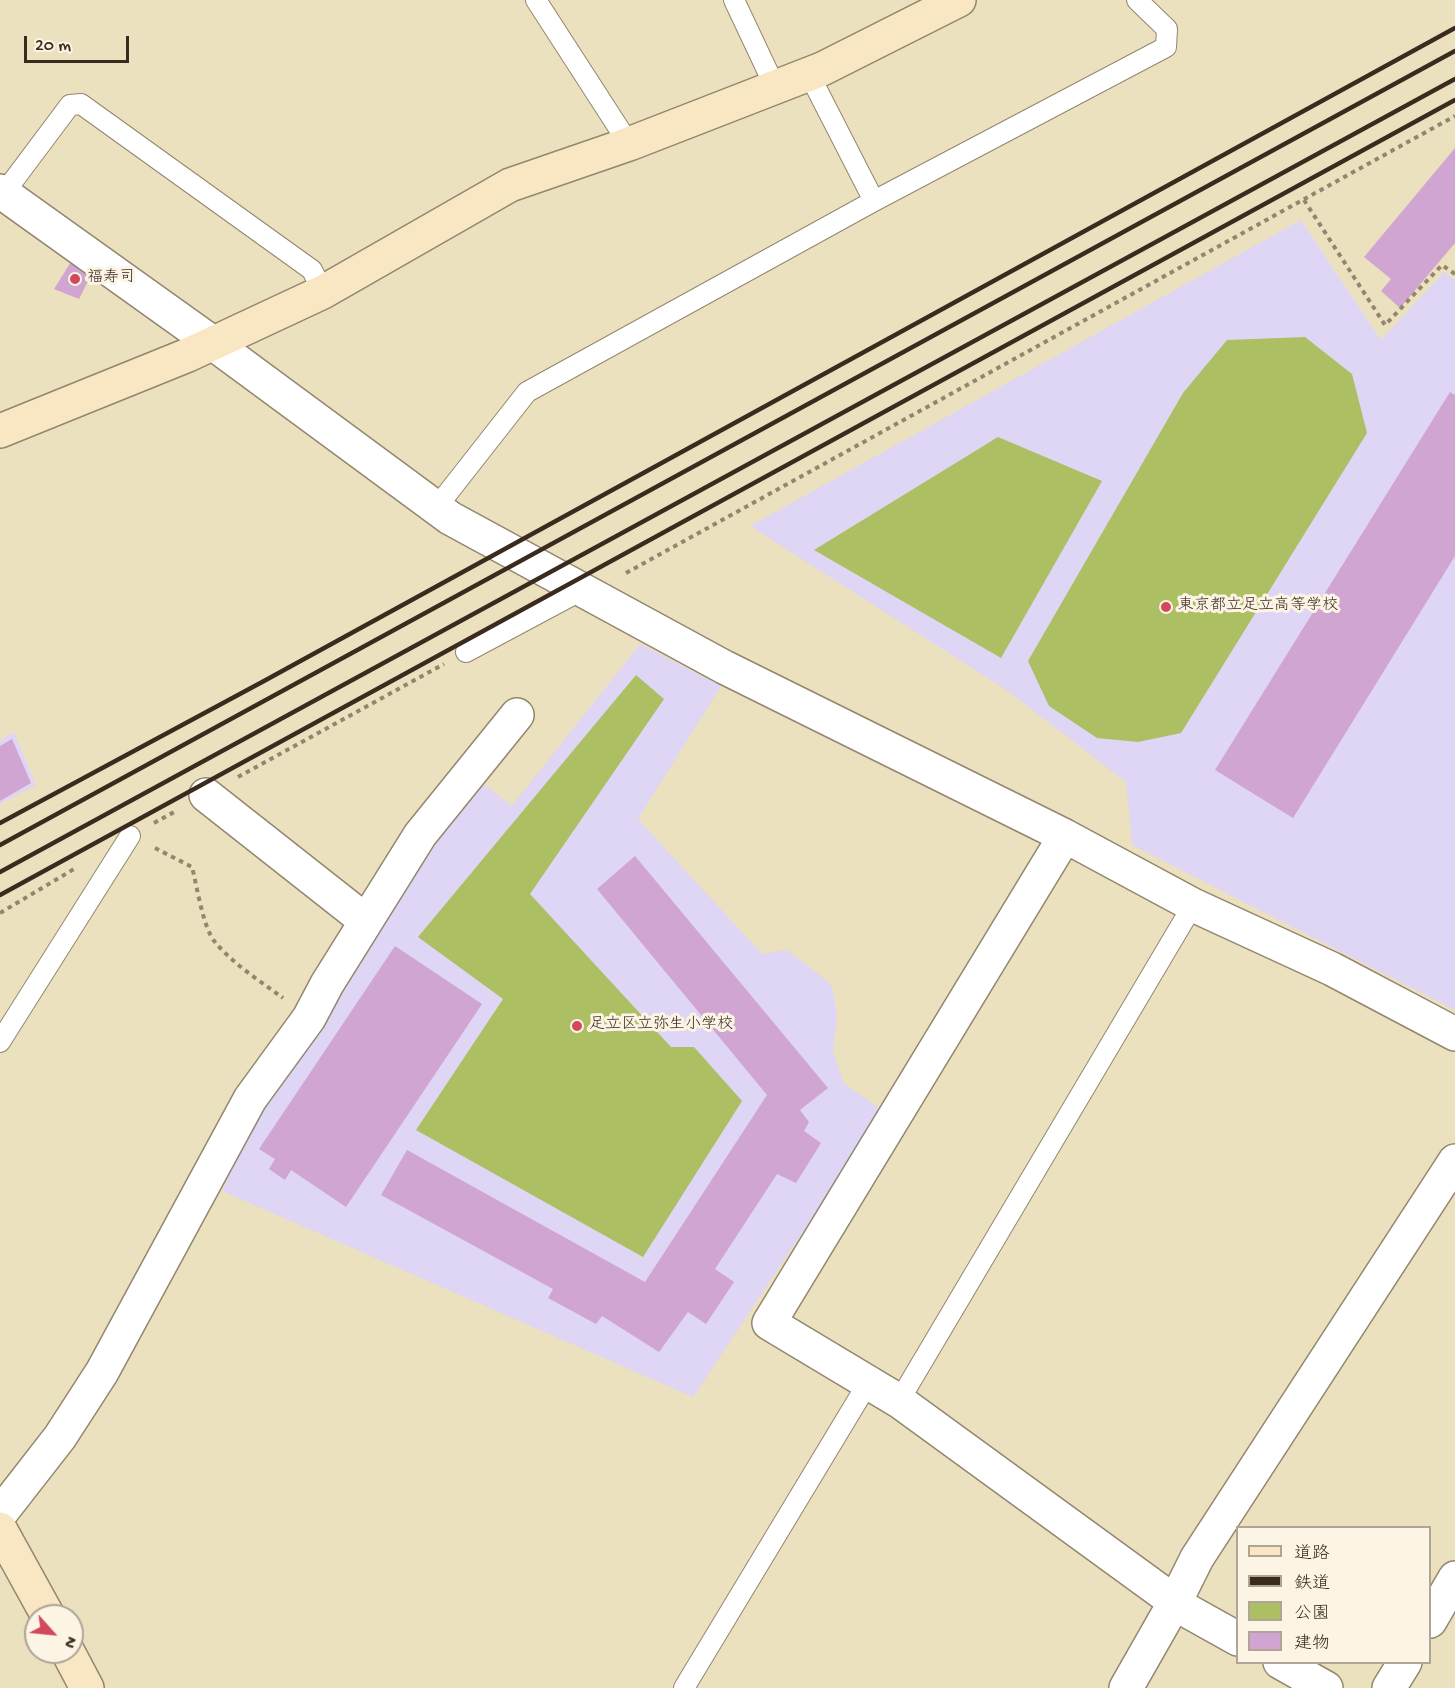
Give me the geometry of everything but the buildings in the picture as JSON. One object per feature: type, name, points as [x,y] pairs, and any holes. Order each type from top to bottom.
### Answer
[{"type":"street","points":[[0,431],[214,344],[323,292],[510,185],[629,144],[809,74],[959,0]]},
{"type":"street","points":[[2,192],[214,344],[450,518],[724,668],[1065,836],[1193,905],[1332,969],[1455,1034]]},
{"type":"street","points":[[0,1514],[60,1437],[102,1372],[250,1099],[309,1018],[327,984],[420,835],[517,716]]},
{"type":"street","points":[[206,795],[366,921]]},
{"type":"street","points":[[1065,836],[769,1323],[899,1401],[1186,1610],[1236,1638]]},
{"type":"street","points":[[1126,1688],[1197,1558],[1455,1161]]},
{"type":"street","points":[[0,1529],[41,1604]]},
{"type":"street","points":[[1431,1619],[1455,1578]]},
{"type":"street","points":[[74,1664],[87,1688]]},
{"type":"street","points":[[1284,1664],[1326,1688]]},
{"type":"street","points":[[1389,1688],[1404,1664]]},
{"type":"lane","points":[[536,0],[629,144]]},
{"type":"lane","points":[[734,0],[775,87]]},
{"type":"lane","points":[[435,508],[527,392],[874,201],[1166,47],[1167,29],[1137,0]]},
{"type":"lane","points":[[809,74],[874,201]]},
{"type":"lane","points":[[2,192],[70,105],[81,104],[312,270],[323,292]]},
{"type":"lane","points":[[466,652],[585,592]]},
{"type":"lane","points":[[0,1042],[130,836]]},
{"type":"lane","points":[[899,1401],[1193,905]]},
{"type":"lane","points":[[684,1688],[868,1383]]},
{"type":"path","points":[[585,592],[1455,116]]},
{"type":"path","points":[[1304,200],[1385,325],[1442,265],[1455,274]]},
{"type":"path","points":[[130,836],[466,652]]},
{"type":"path","points":[[130,836],[192,867],[205,920],[213,941],[244,969],[309,1018]]},
{"type":"path","points":[[0,914],[80,866]]},
{"type":"shaded area","name":"東京都立足立高等学校","points":[[1301,220],[1381,340],[1444,272],[1455,280],[1455,1010],[1132,845],[1126,782],[1005,689],[750,526]]},
{"type":"shaded area","name":"足立区立弥生小学校","points":[[640,644],[721,686],[638,819],[762,954],[787,950],[832,985],[837,1015],[833,1053],[844,1083],[883,1111],[693,1397],[222,1191],[257,1108],[428,848],[482,783],[512,806]]},
{"type":"shaded area","points":[[14,732],[36,785],[0,804],[0,741]]},
{"type":"green space","points":[[1305,337],[1352,374],[1367,433],[1181,733],[1138,742],[1097,738],[1049,706],[1028,661],[1183,393],[1227,340]]},
{"type":"green space","points":[[998,437],[1102,481],[1001,658],[814,550]]},
{"type":"green space","points":[[636,675],[664,699],[530,894],[671,1047],[694,1047],[742,1101],[643,1257],[416,1130],[503,999],[418,937]]},
{"type":"railway","points":[[0,823],[264,681],[1455,28]]},
{"type":"railway","points":[[0,845],[1455,51]]},
{"type":"railway","points":[[0,872],[1455,79]]},
{"type":"railway","points":[[0,895],[1455,100]]},
{"type":"place","name":"福寿司","points":[[75,279]]},
{"type":"place","name":"東京都立足立高等学校","points":[[1166,607]]},
{"type":"place","name":"足立区立弥生小学校","points":[[577,1026]]}]
